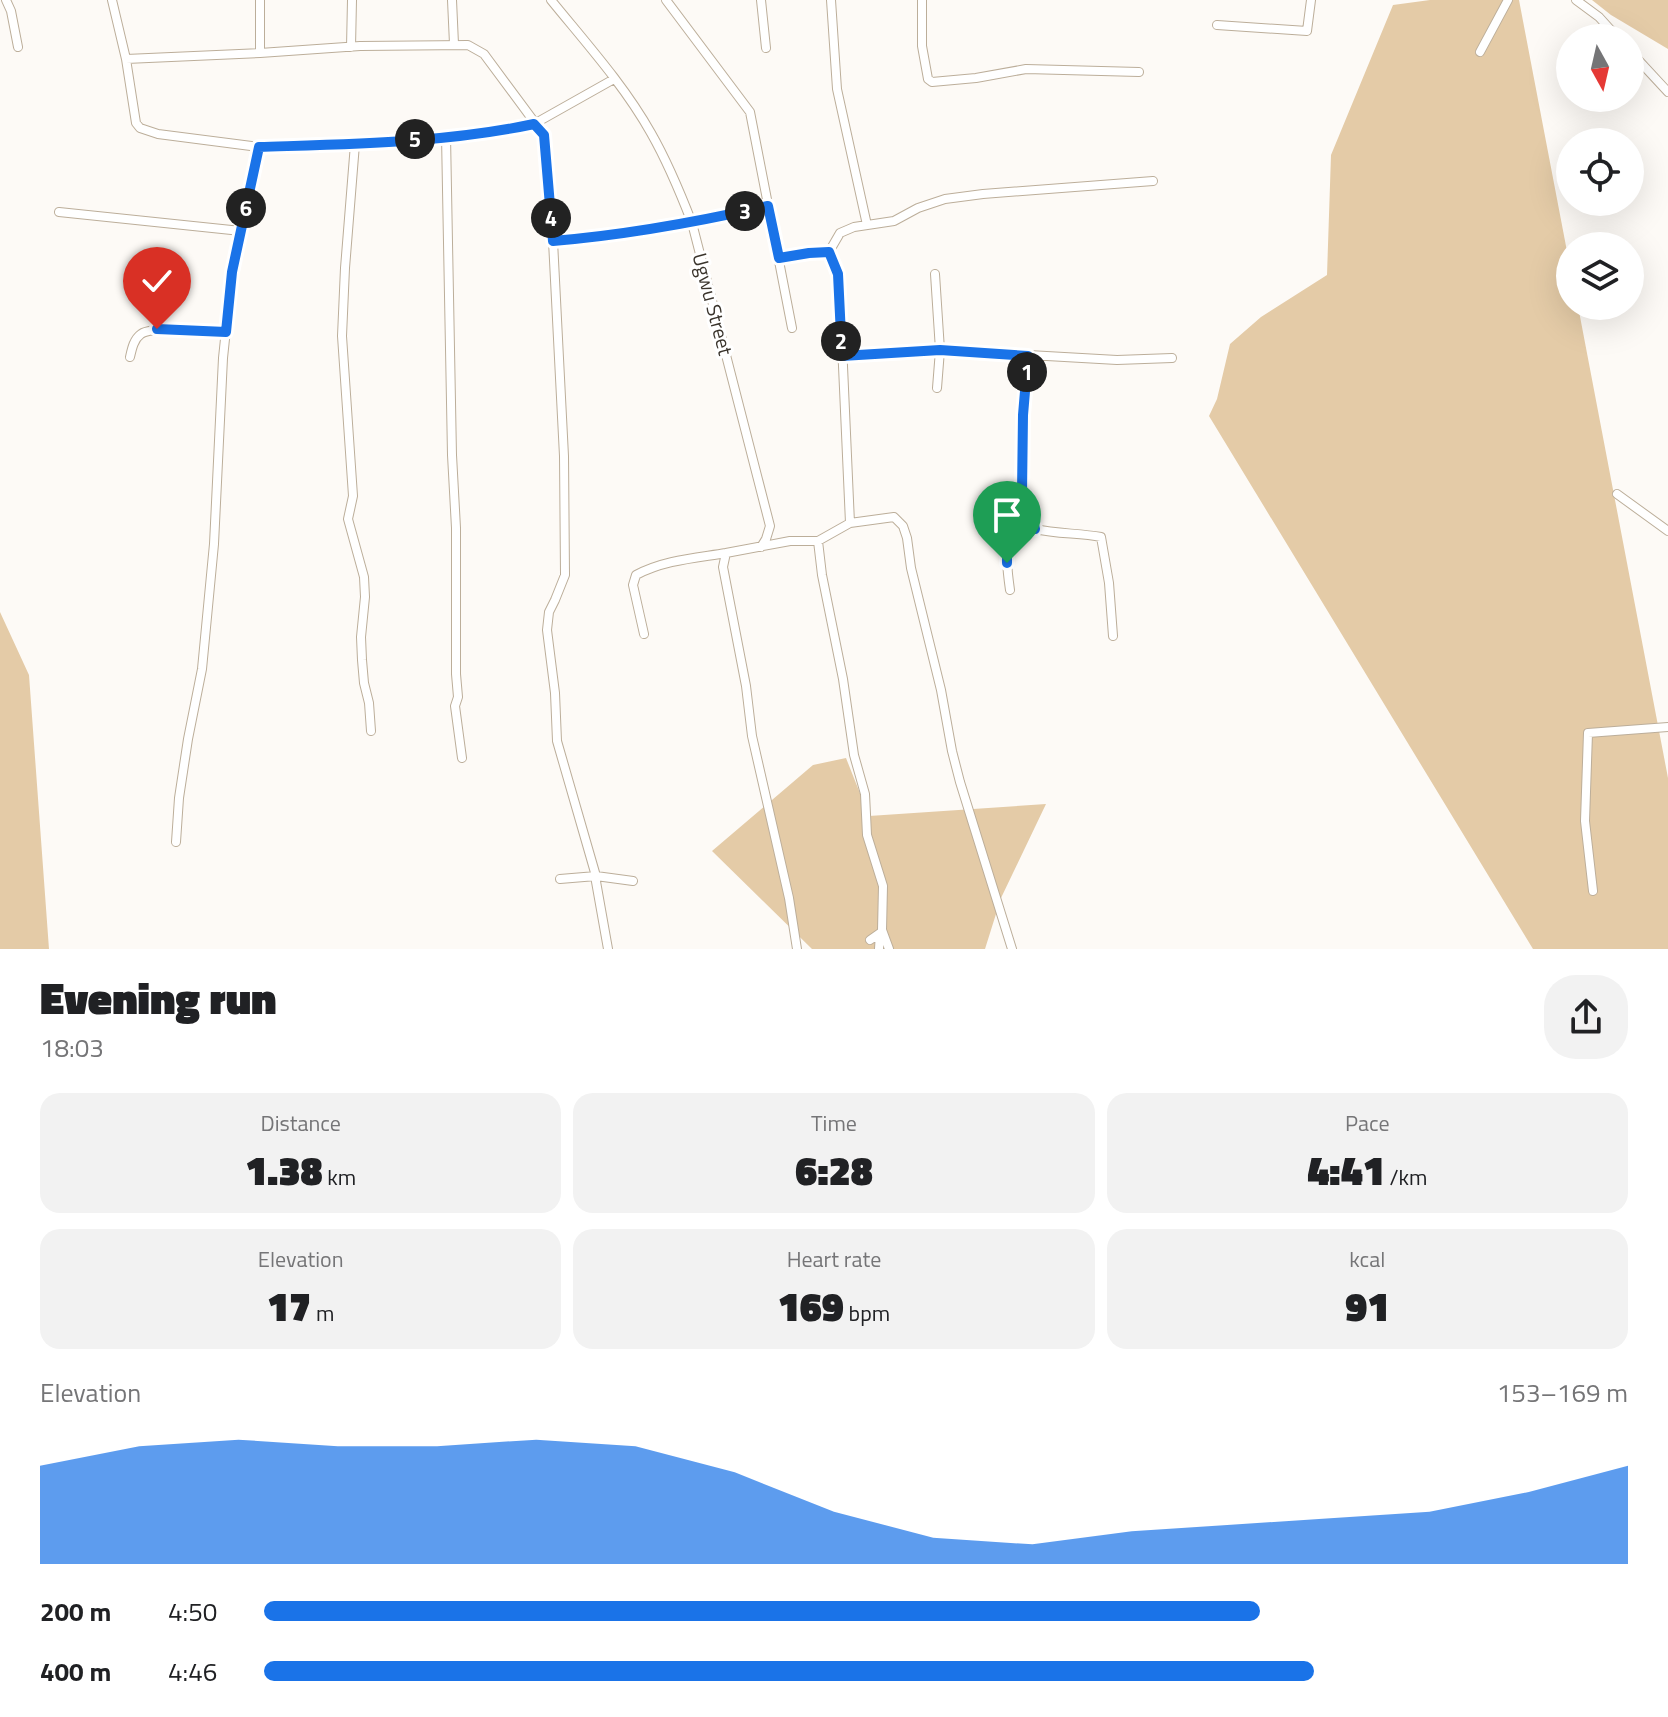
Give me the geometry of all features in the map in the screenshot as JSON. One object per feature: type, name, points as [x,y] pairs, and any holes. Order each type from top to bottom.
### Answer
[{"type":"street","points":[[6,0],[18,47]]},
{"type":"street","points":[[112,0],[126,59],[136,123],[140,128],[158,134],[259,147],[355,144],[514,128],[534,124],[614,79]]},
{"type":"street","points":[[260,0],[260,53]]},
{"type":"street","points":[[351,47],[352,0]]},
{"type":"street","points":[[452,0],[454,44]]},
{"type":"street","name":"Ugwu Street","points":[[551,0],[614,79],[651,132],[692,223],[770,526],[761,547]]},
{"type":"street","points":[[666,0],[750,112],[792,328]]},
{"type":"street","points":[[761,0],[766,48]]},
{"type":"street","points":[[831,0],[837,89],[867,225]]},
{"type":"street","points":[[922,0],[922,46],[928,79],[932,82],[1026,69],[1139,72]]},
{"type":"street","points":[[1217,25],[1307,31],[1311,0]]},
{"type":"street","points":[[1480,52],[1508,0]]},
{"type":"street","points":[[1576,0],[1605,24]]},
{"type":"street","points":[[126,59],[351,47],[468,45],[484,54],[544,135],[564,456],[565,575],[549,612],[547,630],[557,741],[595,876],[608,949]]},
{"type":"street","points":[[1644,66],[1668,92]]},
{"type":"street","points":[[446,136],[456,528],[458,697],[455,706],[462,758]]},
{"type":"street","points":[[355,144],[342,336],[353,496],[348,519],[364,577],[361,649],[371,731]]},
{"type":"street","points":[[176,842],[179,798],[202,669],[214,544],[232,272],[259,147]]},
{"type":"street","points":[[829,252],[840,233],[854,227],[894,221],[918,208],[945,199],[1153,181]]},
{"type":"street","points":[[553,241],[607,237],[768,206]]},
{"type":"street","points":[[59,212],[241,231]]},
{"type":"street","points":[[779,258],[829,252]]},
{"type":"street","points":[[829,252],[838,274],[850,523]]},
{"type":"street","points":[[935,274],[940,350],[937,388]]},
{"type":"street","points":[[130,357],[134,341],[142,333],[157,329],[226,332]]},
{"type":"street","points":[[842,356],[940,350],[1117,360],[1172,358]]},
{"type":"street","points":[[1028,356],[1022,492],[1028,498],[1035,529]]},
{"type":"street","points":[[1617,494],[1668,531]]},
{"type":"street","points":[[644,634],[633,585],[636,575],[645,570],[674,561],[790,541],[818,541],[850,523],[894,517],[903,526],[907,538],[952,751],[1012,949]]},
{"type":"street","points":[[1010,590],[1007,545],[1011,531],[1024,533],[1035,529],[1101,537],[1109,583],[1113,636]]},
{"type":"street","points":[[818,541],[854,755],[865,794],[867,835],[883,886],[879,949]]},
{"type":"street","points":[[726,553],[723,567],[746,686],[752,736],[786,885],[797,949]]},
{"type":"street","points":[[1593,891],[1585,821],[1588,733],[1668,727]]},
{"type":"street","points":[[560,879],[595,876],[633,881]]},
{"type":"street","points":[[870,940],[881,932]]},
{"type":"street","points":[[881,932],[889,949]]},
{"type":"shaded area","points":[[1430,0],[1519,0],[1556,194],[1556,216],[1560,216],[1563,232],[1556,232],[1556,320],[1581,320],[1668,778],[1668,949],[1533,949],[1209,416],[1217,399],[1230,344],[1261,317],[1327,275],[1331,155],[1393,5]]},
{"type":"shaded area","points":[[1592,0],[1668,0],[1668,49],[1644,35],[1644,24],[1626,24]]},
{"type":"shaded area","points":[[0,612],[29,675],[49,949],[0,949]]},
{"type":"shaded area","points":[[846,758],[869,816],[1046,804],[1001,898],[985,949],[812,949],[712,851],[813,765]]},
{"type":"route","points":[[157,329],[226,332],[232,272],[259,147],[355,144],[534,124],[544,135],[553,241],[607,237],[768,206],[779,258],[829,252],[838,274],[842,356],[940,350],[1028,356],[1022,492],[1028,498],[1035,529],[1024,533],[1011,531],[1007,563]]}]
